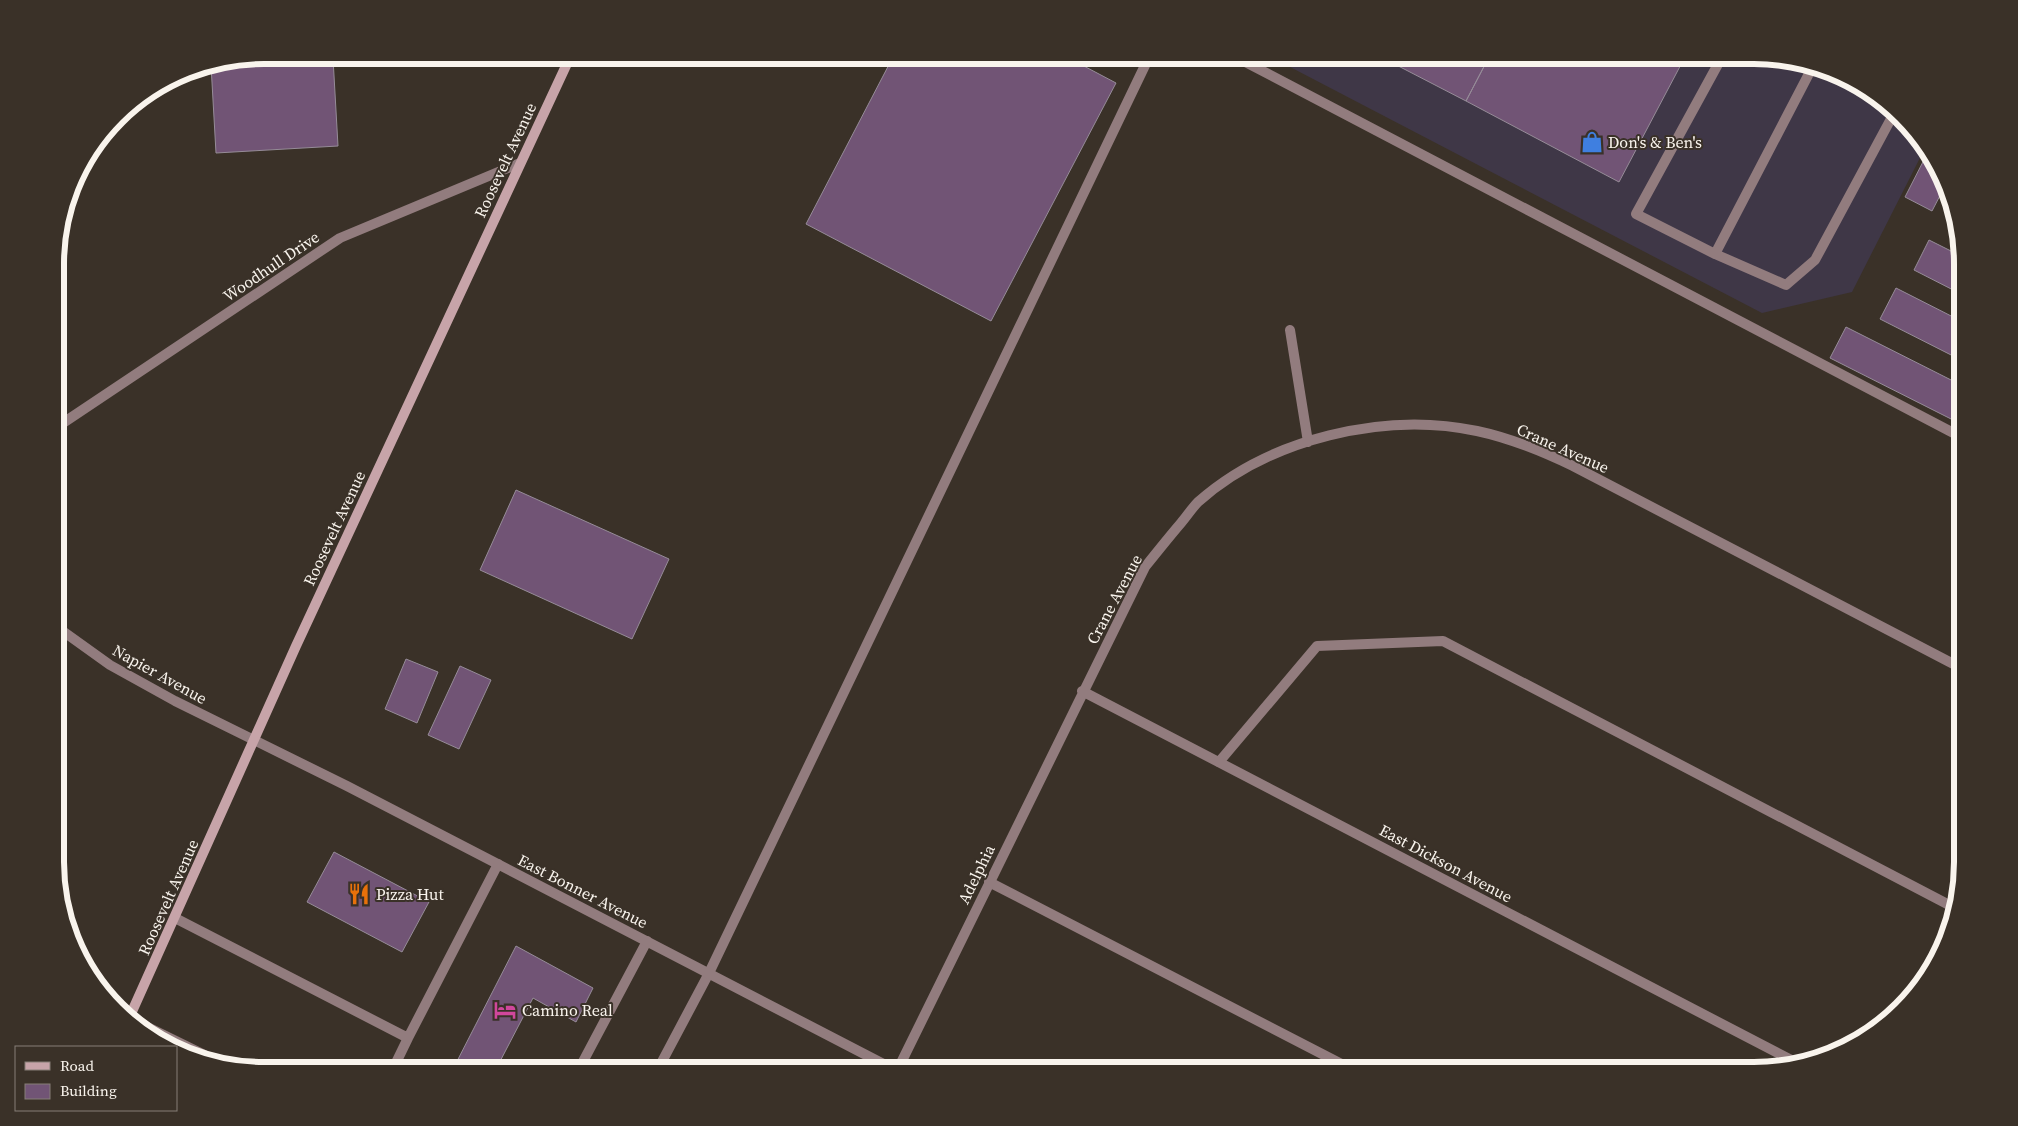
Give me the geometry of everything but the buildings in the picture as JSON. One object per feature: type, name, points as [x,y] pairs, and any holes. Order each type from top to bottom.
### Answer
[{"type":"main road","name":"Roosevelt Avenue","points":[[132,1013],[350,530],[567,64]]},
{"type":"street","points":[[662,1062],[709,974],[1146,64]]},
{"type":"street","points":[[1249,64],[1954,434]]},
{"type":"street","points":[[1718,64],[1636,214],[1715,254],[1786,285],[1815,260],[1891,118]]},
{"type":"street","points":[[1715,254],[1810,72]]},
{"type":"street","name":"Woodhull Drive","points":[[64,422],[340,238],[520,162]]},
{"type":"street","points":[[1290,330],[1308,442]]},
{"type":"street","name":"Crane Avenue","points":[[1082,691],[1145,567],[1198,503],[1241,472],[1272,456],[1308,442],[1337,433],[1406,424],[1476,431],[1542,451],[1954,665]]},
{"type":"street","name":"Napier Avenue","points":[[64,631],[110,665],[175,701],[255,740]]},
{"type":"street","points":[[1219,762],[1317,646],[1443,640],[1949,905]]},
{"type":"street","name":"East Dickson Avenue","points":[[1082,691],[1789,1059]]},
{"type":"street","name":"Adelphia","points":[[901,1062],[1082,691]]},
{"type":"street","name":"East Bonner Avenue","points":[[255,740],[880,1062]]},
{"type":"street","points":[[396,1062],[498,864]]},
{"type":"street","points":[[989,882],[1337,1062]]},
{"type":"street","points":[[175,918],[408,1038]]},
{"type":"street","points":[[583,1062],[648,941]]},
{"type":"street","points":[[165,1036],[195,1050]]},
{"type":"shaded area","points":[[1284,64],[1768,64],[1781,65],[1819,74],[1843,84],[1865,97],[1886,113],[1905,132],[1922,154],[1852,292],[1762,313]]},
{"type":"place","name":"Don's & Ben's","points":[[1592,142]]},
{"type":"place","name":"Pizza Hut","points":[[359,894]]},
{"type":"place","name":"Camino Real","points":[[505,1010]]}]
